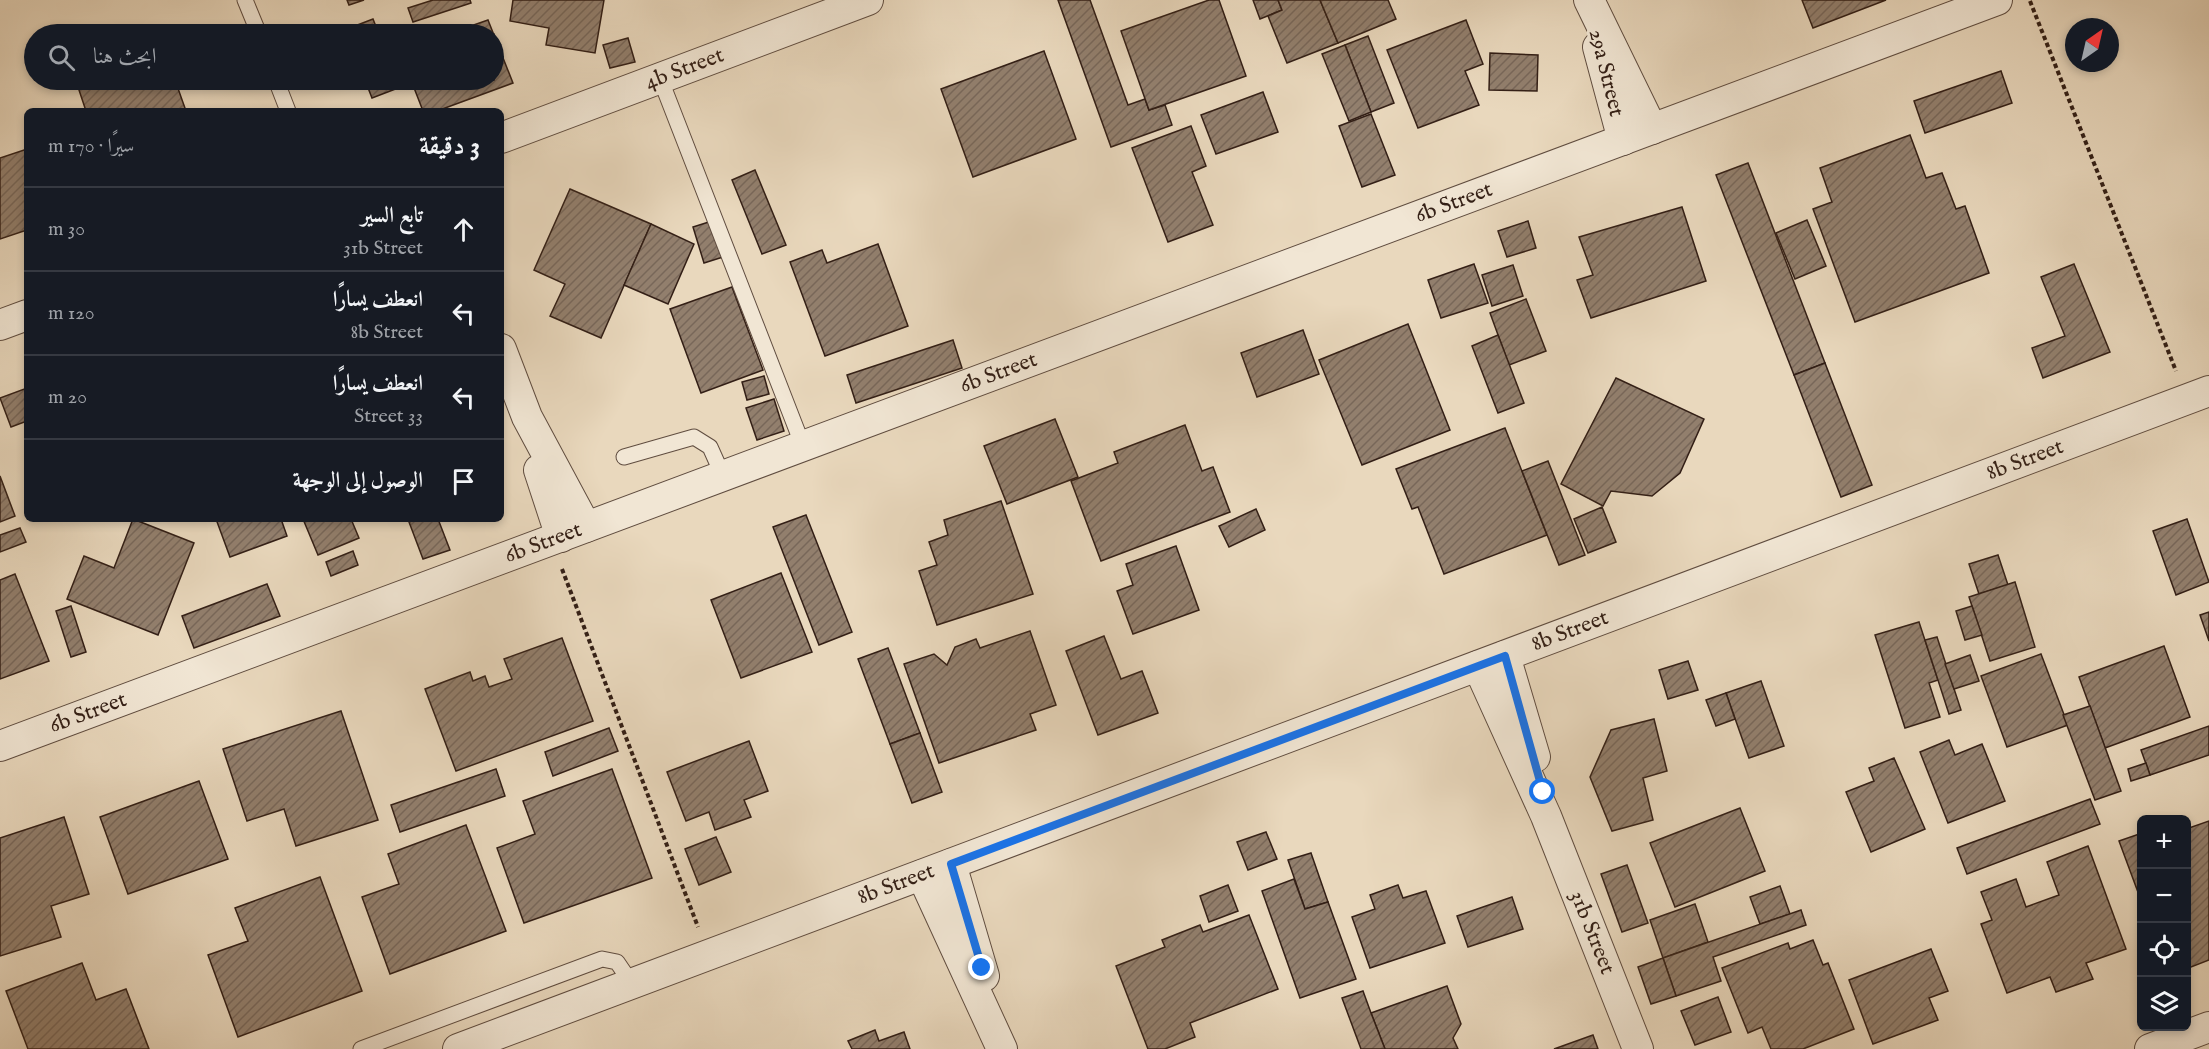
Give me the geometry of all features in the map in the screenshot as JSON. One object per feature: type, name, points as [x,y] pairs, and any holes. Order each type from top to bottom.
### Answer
[{"type":"street","name":"4b Street","points":[[504,137],[868,0]]},
{"type":"street","name":"6b Street","points":[[0,746],[1997,0]]},
{"type":"street","name":"29a Street","points":[[1590,3],[1652,129]]},
{"type":"street","name":"29a Street","points":[[1590,3],[1601,60],[1623,140]]},
{"type":"street","points":[[0,325],[24,316]]},
{"type":"street","points":[[504,357],[527,417],[537,464],[566,535]]},
{"type":"street","name":"8b Street","points":[[458,1049],[2198,396]]},
{"type":"street","name":"31b Street","points":[[1491,661],[1538,769],[1546,816],[1638,1049]]},
{"type":"street","points":[[951,864],[989,991],[999,1043]]},
{"type":"street","points":[[922,875],[999,1043]]},
{"type":"street","points":[[2150,1049],[2209,1027]]},
{"type":"lane","points":[[245,0],[255,24]]},
{"type":"lane","points":[[660,78],[803,446]]},
{"type":"lane","points":[[280,90],[287,108]]},
{"type":"lane","points":[[624,458],[694,437],[710,447],[723,476]]},
{"type":"lane","points":[[361,1049],[602,958],[617,962],[632,984]]},
{"type":"path","points":[[2030,0],[2198,396]]},
{"type":"path","points":[[566,535],[709,955]]},
{"type":"building","points":[[347,0],[364,0],[349,5]]},
{"type":"building","points":[[433,0],[470,0],[471,3],[413,22],[408,8]]},
{"type":"building","points":[[513,0],[604,0],[595,53],[546,45],[549,28],[510,21]]},
{"type":"building","points":[[1058,0],[1090,0],[1128,105],[1145,99],[1149,110],[1165,105],[1172,125],[1111,147]]},
{"type":"building","points":[[1209,0],[1219,0],[1246,76],[1149,110],[1121,31]]},
{"type":"building","points":[[1253,0],[1278,0],[1282,10],[1260,19]]},
{"type":"building","points":[[1278,0],[1320,0],[1338,43],[1287,63],[1268,16],[1282,10]]},
{"type":"building","points":[[1320,0],[1388,0],[1396,19],[1338,43]]},
{"type":"building","points":[[1802,0],[1886,0],[1813,28]]},
{"type":"building","points":[[373,19],[375,24],[360,24]]},
{"type":"building","points":[[488,20],[490,24],[477,24]]},
{"type":"building","points":[[1466,20],[1483,64],[1465,71],[1479,105],[1418,128],[1387,50]]},
{"type":"building","points":[[1368,36],[1394,103],[1371,112],[1345,45]]},
{"type":"building","points":[[628,38],[635,62],[610,68],[603,45]]},
{"type":"building","points":[[1345,45],[1371,112],[1349,121],[1322,54]]},
{"type":"building","points":[[1044,51],[1076,139],[973,177],[941,89]]},
{"type":"building","points":[[1490,53],[1538,55],[1537,91],[1489,90]]},
{"type":"building","points":[[504,60],[513,83],[504,86]]},
{"type":"building","points":[[2001,71],[2012,103],[1925,133],[1914,101]]},
{"type":"building","points":[[79,90],[179,90],[185,108],[85,108]]},
{"type":"building","points":[[369,90],[393,90],[372,98]]},
{"type":"building","points":[[415,90],[494,90],[445,108],[422,108]]},
{"type":"building","points":[[1263,92],[1278,132],[1216,154],[1201,115]]},
{"type":"building","points":[[1371,114],[1395,175],[1362,187],[1339,126]]},
{"type":"building","points":[[1191,126],[1206,166],[1192,172],[1213,225],[1168,242],[1132,148]]},
{"type":"building","points":[[1910,135],[1926,178],[1942,173],[1956,209],[1965,206],[1989,273],[1855,322],[1813,209],[1832,202],[1820,168]]},
{"type":"building","points":[[24,150],[24,231],[0,239],[0,158]]},
{"type":"building","points":[[1748,163],[1825,363],[1794,375],[1716,175]]},
{"type":"building","points":[[755,170],[786,245],[762,254],[732,180]]},
{"type":"building","points":[[570,189],[651,224],[601,338],[550,316],[565,284],[534,270]]},
{"type":"building","points":[[1682,207],[1706,281],[1591,318],[1577,280],[1593,275],[1579,237]]},
{"type":"building","points":[[1807,220],[1826,266],[1795,279],[1776,233]]},
{"type":"building","points":[[712,221],[723,257],[704,263],[693,227]]},
{"type":"building","points":[[1528,221],[1536,248],[1507,257],[1498,231]]},
{"type":"building","points":[[651,224],[694,244],[668,304],[624,285]]},
{"type":"building","points":[[878,244],[908,326],[825,356],[790,262],[822,250],[827,263]]},
{"type":"building","points":[[1474,264],[1488,303],[1441,318],[1428,280]]},
{"type":"building","points":[[2074,264],[2110,352],[2043,378],[2032,348],[2065,336],[2041,277]]},
{"type":"building","points":[[1513,265],[1523,296],[1492,306],[1482,275]]},
{"type":"building","points":[[732,287],[763,370],[701,393],[670,309]]},
{"type":"building","points":[[1526,299],[1546,351],[1509,365],[1490,313]]},
{"type":"building","points":[[1408,324],[1450,430],[1362,465],[1319,360]]},
{"type":"building","points":[[1303,330],[1319,374],[1257,397],[1241,353]]},
{"type":"building","points":[[1498,335],[1524,403],[1498,413],[1472,346]]},
{"type":"building","points":[[953,340],[962,368],[856,403],[847,375]]},
{"type":"building","points":[[1825,363],[1872,485],[1841,497],[1794,375]]},
{"type":"building","points":[[764,376],[769,394],[747,400],[742,382]]},
{"type":"building","points":[[1616,378],[1704,419],[1680,473],[1652,496],[1611,491],[1603,506],[1561,484]]},
{"type":"building","points":[[24,389],[24,422],[11,427],[0,398]]},
{"type":"building","points":[[774,399],[784,431],[757,440],[746,408]]},
{"type":"building","points":[[1055,419],[1078,477],[1007,504],[984,446]]},
{"type":"building","points":[[1185,425],[1202,471],[1213,467],[1230,512],[1101,561],[1071,481],[1118,463],[1114,452]]},
{"type":"building","points":[[1505,428],[1547,535],[1444,574],[1418,507],[1412,509],[1396,469]]},
{"type":"building","points":[[1548,461],[1585,555],[1559,565],[1522,471]]},
{"type":"building","points":[[0,476],[15,516],[0,522]]},
{"type":"building","points":[[1001,501],[1033,594],[937,625],[919,571],[937,565],[929,542],[948,535],[944,520]]},
{"type":"building","points":[[1602,507],[1616,542],[1588,553],[1574,519]]},
{"type":"building","points":[[1256,509],[1265,530],[1229,547],[1219,526]]},
{"type":"building","points":[[806,515],[852,632],[819,645],[773,527]]},
{"type":"building","points":[[2187,519],[2209,582],[2176,595],[2153,531]]},
{"type":"building","points":[[132,522],[141,522],[194,543],[158,635],[67,599],[84,556],[114,568]]},
{"type":"building","points":[[217,522],[282,522],[287,536],[230,557]]},
{"type":"building","points":[[304,522],[352,522],[359,538],[318,555]]},
{"type":"building","points":[[409,522],[439,522],[450,550],[423,559]]},
{"type":"building","points":[[20,528],[26,542],[0,552],[0,535]]},
{"type":"building","points":[[1176,546],[1199,610],[1133,634],[1117,591],[1133,585],[1126,564]]},
{"type":"building","points":[[353,551],[358,565],[331,576],[326,562]]},
{"type":"building","points":[[1998,555],[2008,585],[1979,594],[1969,564]]},
{"type":"building","points":[[781,573],[812,652],[741,678],[711,600]]},
{"type":"building","points":[[15,574],[49,661],[0,679],[0,580]]},
{"type":"building","points":[[2015,582],[2035,647],[1990,661],[1969,597]]},
{"type":"building","points":[[267,584],[280,616],[194,648],[182,616]]},
{"type":"building","points":[[71,606],[86,652],[71,657],[56,611]]},
{"type":"building","points":[[1972,606],[1982,635],[1965,640],[1956,611]]},
{"type":"building","points":[[2209,612],[2209,641],[2200,615]]},
{"type":"building","points":[[1919,622],[1938,680],[1929,683],[1940,717],[1905,728],[1875,635]]},
{"type":"building","points":[[1030,631],[1056,705],[1030,714],[1036,730],[939,763],[904,664],[934,654],[947,665],[955,647],[976,639],[980,648]]},
{"type":"building","points":[[1104,636],[1121,679],[1142,671],[1158,713],[1098,735],[1066,651]]},
{"type":"building","points":[[1937,637],[1961,710],[1949,714],[1925,640]]},
{"type":"building","points":[[562,638],[593,721],[456,771],[425,689],[470,672],[473,681],[485,676],[489,687],[512,679],[504,659]]},
{"type":"building","points":[[2164,646],[2190,717],[2105,748],[2079,677]]},
{"type":"building","points":[[888,648],[920,733],[890,744],[858,659]]},
{"type":"building","points":[[2041,654],[2068,725],[2007,747],[1981,676]]},
{"type":"building","points":[[1970,655],[1979,681],[1954,689],[1945,664]]},
{"type":"building","points":[[1688,661],[1698,690],[1668,699],[1659,670]]},
{"type":"building","points":[[1761,681],[1784,746],[1749,758],[1726,693]]},
{"type":"building","points":[[1726,693],[1735,719],[1716,726],[1706,700]]},
{"type":"building","points":[[2090,706],[2121,791],[2095,800],[2063,715]]},
{"type":"building","points":[[341,711],[378,820],[296,846],[284,809],[247,821],[223,749]]},
{"type":"building","points":[[1654,719],[1667,771],[1643,778],[1653,820],[1612,831],[1590,777],[1611,730]]},
{"type":"building","points":[[2209,726],[2209,755],[2150,775],[2141,750]]},
{"type":"building","points":[[609,728],[618,751],[553,776],[545,752]]},
{"type":"building","points":[[920,733],[942,792],[912,803],[890,744]]},
{"type":"building","points":[[1949,740],[1955,755],[1982,744],[2005,801],[1948,823],[1920,752]]},
{"type":"building","points":[[749,741],[768,791],[744,800],[751,817],[715,830],[709,812],[686,821],[667,772]]},
{"type":"building","points":[[1894,758],[1925,829],[1871,852],[1846,792],[1874,781],[1869,768]]},
{"type":"building","points":[[2146,763],[2150,775],[2131,781],[2128,769]]},
{"type":"building","points":[[496,769],[505,796],[400,832],[391,805]]},
{"type":"building","points":[[612,769],[652,878],[524,923],[497,848],[535,834],[523,801]]},
{"type":"building","points":[[199,781],[228,859],[128,894],[100,817]]},
{"type":"building","points":[[2090,799],[2100,824],[1967,874],[1957,848]]},
{"type":"building","points":[[1740,808],[1765,871],[1675,907],[1650,843]]},
{"type":"building","points":[[64,817],[89,894],[51,906],[61,937],[0,956],[0,838]]},
{"type":"building","points":[[2209,821],[2209,960],[2191,967],[2191,869],[2191,827]]},
{"type":"building","points":[[466,825],[506,931],[390,974],[362,897],[399,884],[388,854]]},
{"type":"building","points":[[1266,832],[1277,859],[1248,870],[1237,842]]},
{"type":"building","points":[[2137,835],[2137,890],[2119,841]]},
{"type":"building","points":[[716,837],[731,872],[699,885],[685,849]]},
{"type":"building","points":[[2088,846],[2126,949],[2086,963],[2093,979],[2056,992],[2050,977],[2007,993],[1981,924],[1992,920],[1981,892],[2016,879],[2026,907],[2059,895],[2047,862]]},
{"type":"building","points":[[1311,853],[1328,902],[1305,909],[1288,860]]},
{"type":"building","points":[[1627,865],[1648,923],[1622,932],[1601,874]]},
{"type":"building","points":[[320,877],[362,991],[238,1037],[208,955],[248,941],[235,908]]},
{"type":"building","points":[[1294,879],[1305,909],[1328,902],[1356,979],[1300,998],[1262,891]]},
{"type":"building","points":[[1228,885],[1238,911],[1209,922],[1200,896]]},
{"type":"building","points":[[1398,885],[1403,898],[1426,891],[1445,943],[1370,968],[1352,917],[1375,909],[1370,895]]},
{"type":"building","points":[[1780,886],[1790,914],[1760,924],[1750,897]]},
{"type":"building","points":[[1512,897],[1523,929],[1468,947],[1457,916]]},
{"type":"building","points":[[1695,904],[1708,942],[1663,958],[1650,920]]},
{"type":"building","points":[[1801,910],[1806,925],[1713,957],[1721,981],[1676,996],[1663,958]]},
{"type":"building","points":[[1249,915],[1278,989],[1190,1023],[1195,1037],[1165,1049],[1148,1049],[1116,966],[1165,947],[1162,940],[1200,925],[1203,932]]},
{"type":"building","points":[[1813,940],[1823,965],[1828,963],[1854,1029],[1803,1049],[1771,1049],[1762,1027],[1748,1033],[1722,968],[1788,943],[1790,949]]},
{"type":"building","points":[[1931,949],[1948,991],[1929,998],[1938,1020],[1873,1044],[1849,980]]},
{"type":"building","points":[[1663,958],[1676,996],[1651,1004],[1638,967]]},
{"type":"building","points":[[82,963],[96,1000],[126,989],[149,1049],[28,1049],[6,991]]},
{"type":"building","points":[[1447,986],[1461,1024],[1453,1038],[1458,1049],[1385,1049],[1371,1013]]},
{"type":"building","points":[[1363,991],[1385,1049],[1361,1049],[1342,998]]},
{"type":"building","points":[[1718,997],[1731,1032],[1695,1045],[1681,1011]]},
{"type":"building","points":[[875,1030],[879,1041],[904,1032],[910,1049],[852,1049],[848,1041]]},
{"type":"building","points":[[1593,1035],[1598,1049],[1554,1049]]},
{"type":"route","points":[[982,968],[951,864],[1505,656],[1543,792]]}]
